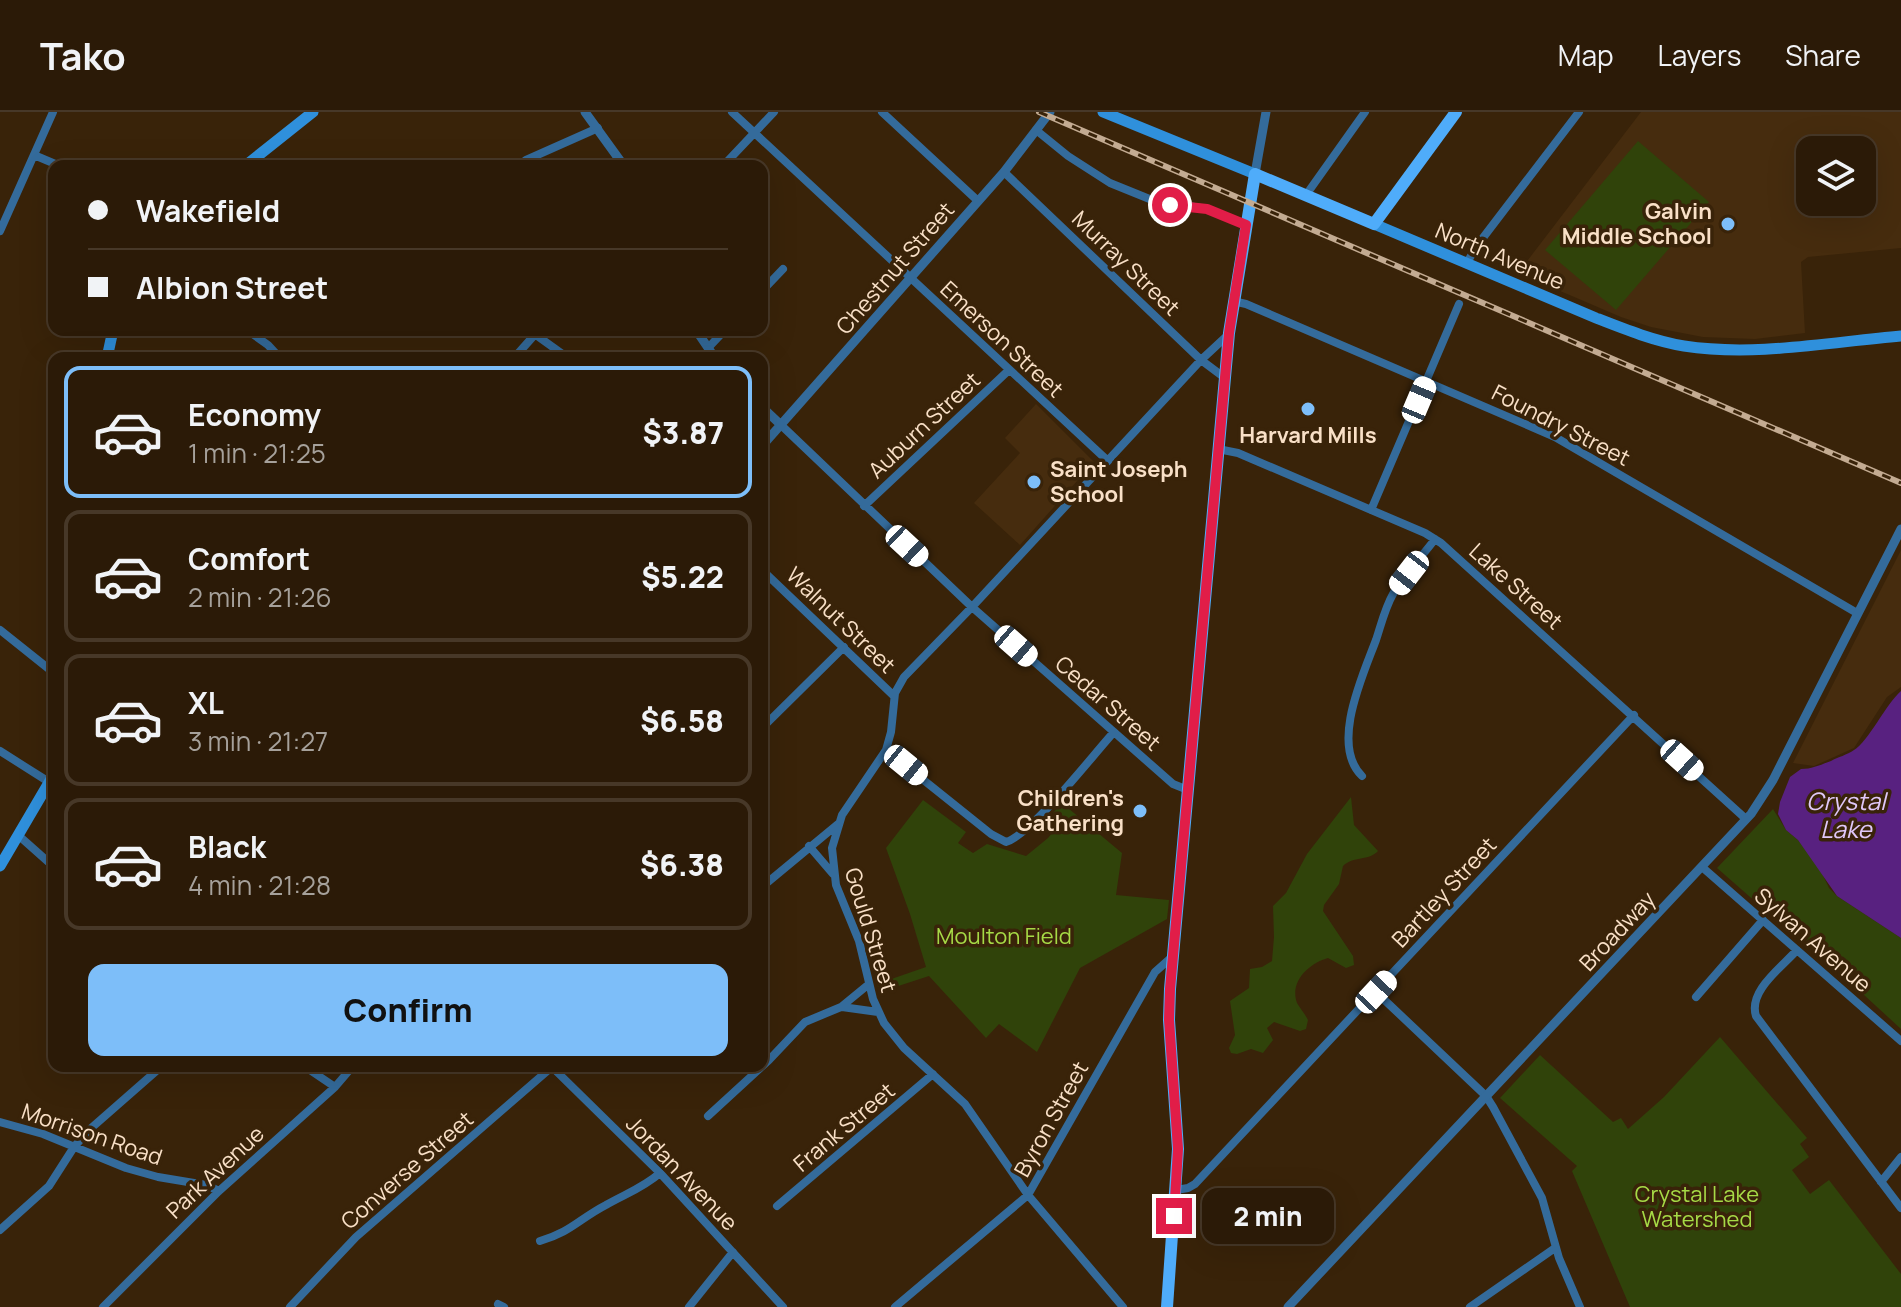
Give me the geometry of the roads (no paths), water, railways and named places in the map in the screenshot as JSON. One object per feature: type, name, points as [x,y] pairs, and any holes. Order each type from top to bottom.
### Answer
[{"type":"main road","points":[[253,160],[313,112]]},
{"type":"main road","name":"North Avenue","points":[[1103,112],[1630,332],[1683,346],[1742,350],[1901,336]]},
{"type":"main road","points":[[1374,224],[1456,112]]},
{"type":"main road","points":[[1167,1307],[1178,1136],[1169,1020],[1173,956],[1229,333],[1255,174]]},
{"type":"main road","points":[[0,866],[48,785]]},
{"type":"street","points":[[0,231],[53,112]]},
{"type":"street","points":[[585,112],[620,160]]},
{"type":"street","name":"Emerson Street","points":[[732,112],[1108,461]]},
{"type":"street","points":[[729,160],[774,112]]},
{"type":"street","points":[[882,112],[978,201]]},
{"type":"street","name":"Chestnut Street","points":[[768,439],[1004,172],[1050,112]]},
{"type":"street","points":[[1255,174],[1266,112]]},
{"type":"street","points":[[1306,195],[1365,112]]},
{"type":"street","points":[[1466,264],[1579,112]]},
{"type":"street","points":[[526,160],[598,128]]},
{"type":"street","points":[[1036,130],[1110,183],[1152,200],[1207,209],[1246,225]]},
{"type":"street","points":[[34,155],[48,161]]},
{"type":"street","name":"Murray Street","points":[[1004,172],[1201,360],[1225,378]]},
{"type":"street","points":[[768,285],[783,269]]},
{"type":"street","name":"Foundry Street","points":[[1233,301],[1555,437],[1857,613]]},
{"type":"street","points":[[1371,510],[1459,304]]},
{"type":"street","name":"Gould Street","points":[[1123,1307],[1028,1195],[970,1110],[897,1041],[878,1012],[861,947],[833,874],[832,848],[846,808],[886,750],[894,696],[900,683],[1229,333]]},
{"type":"street","points":[[255,336],[274,352]]},
{"type":"street","points":[[540,336],[560,352]]},
{"type":"street","points":[[700,336],[711,352]]},
{"type":"street","points":[[708,348],[719,336]]},
{"type":"street","name":"Auburn Street","points":[[864,506],[1009,370]]},
{"type":"street","name":"Cedar Street","points":[[768,413],[972,607],[1175,786],[1188,790]]},
{"type":"street","name":"Lake Street","points":[[1218,449],[1238,453],[1435,539],[1746,819]]},
{"type":"street","name":"Broadway","points":[[1288,1307],[1746,819],[1773,780],[1901,529]]},
{"type":"street","points":[[1362,776],[1350,759],[1352,706],[1392,596],[1435,539]]},
{"type":"street","name":"Walnut Street","points":[[768,576],[894,696]]},
{"type":"street","points":[[0,630],[48,668]]},
{"type":"street","points":[[768,722],[844,647]]},
{"type":"street","name":"Bartley Street","points":[[1176,1190],[1195,1184],[1634,715]]},
{"type":"street","points":[[886,750],[991,834],[1006,842],[1016,839],[1024,831],[1114,732]]},
{"type":"street","points":[[0,751],[48,776]]},
{"type":"street","points":[[768,882],[838,824]]},
{"type":"street","points":[[18,835],[48,862]]},
{"type":"street","points":[[809,846],[833,874]]},
{"type":"street","name":"Sylvan Avenue","points":[[1702,867],[1901,1041]]},
{"type":"street","points":[[1696,997],[1763,920]]},
{"type":"street","points":[[1797,950],[1756,997],[1756,1016],[1901,1208]]},
{"type":"street","name":"Byron Street","points":[[895,1307],[1028,1195],[1155,972],[1173,956]]},
{"type":"street","points":[[768,1060],[805,1022],[841,1007],[869,984]]},
{"type":"street","points":[[1376,992],[1486,1096],[1500,1117],[1542,1198],[1555,1248],[1580,1307]]},
{"type":"street","points":[[841,1007],[878,1012]]},
{"type":"street","points":[[0,1230],[49,1186],[74,1147],[155,1072]]},
{"type":"street","points":[[313,1072],[335,1087]]},
{"type":"street","name":"Park Avenue","points":[[103,1307],[219,1191],[348,1072]]},
{"type":"street","name":"Converse Street","points":[[290,1307],[356,1237],[545,1072]]},
{"type":"street","name":"Jordan Avenue","points":[[558,1072],[660,1173],[783,1307]]},
{"type":"street","points":[[708,1116],[755,1072]]},
{"type":"street","name":"Frank Street","points":[[777,1206],[933,1074]]},
{"type":"street","name":"Morrison Road","points":[[0,1122],[43,1134],[141,1172],[206,1185],[219,1191]]},
{"type":"street","points":[[1881,1182],[1901,1157]]},
{"type":"street","points":[[540,1241],[567,1232],[660,1173]]},
{"type":"street","points":[[1470,1307],[1555,1248]]},
{"type":"street","points":[[689,1307],[733,1252]]},
{"type":"water","name":"Crystal Lake","points":[[1901,691],[1901,938],[1837,896],[1798,840],[1786,830],[1778,814],[1790,777],[1801,769],[1820,765],[1854,750]]},
{"type":"railway","points":[[1039,112],[1901,483]]},
{"type":"place","name":"Galvin Middle School","points":[[1728,224]]},
{"type":"place","name":"Harvard Mills","points":[[1308,409]]},
{"type":"place","name":"Saint Joseph School","points":[[1034,482]]},
{"type":"place","name":"Children's Gathering","points":[[1140,811]]},
{"type":"park label","name":"Moulton Field","points":[[1004,936]]},
{"type":"park label","name":"Crystal Lake Watershed","points":[[1697,1206]]}]
